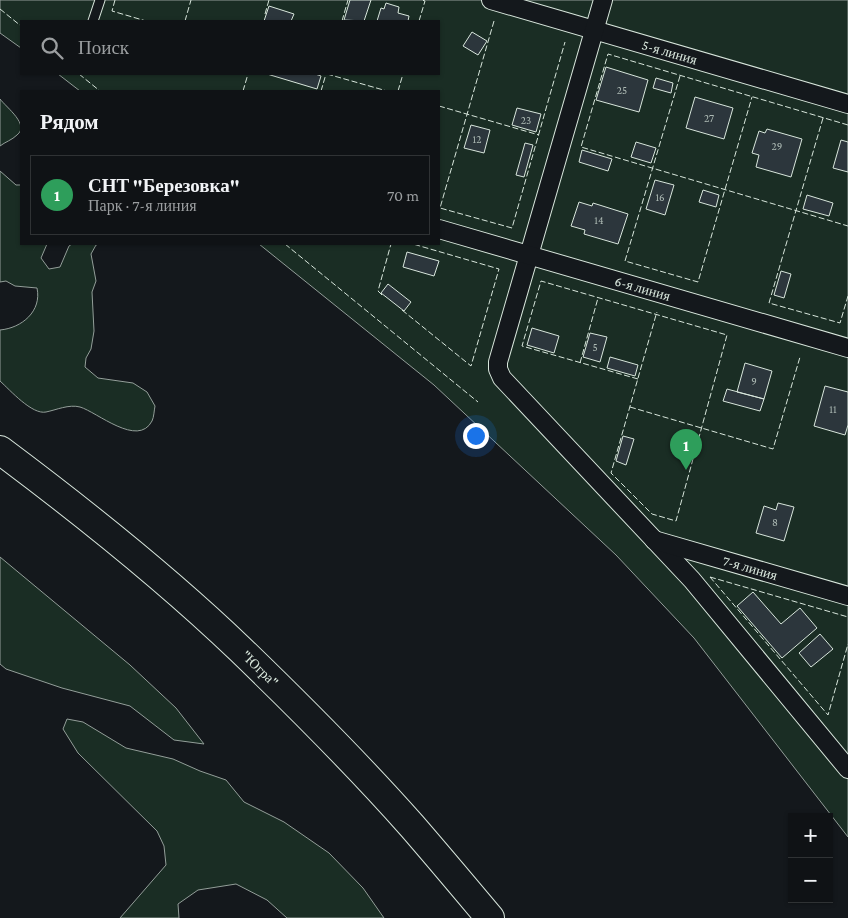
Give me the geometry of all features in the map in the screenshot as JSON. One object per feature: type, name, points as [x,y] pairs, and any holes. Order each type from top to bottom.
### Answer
[{"type":"highway","name":"\"Югра\"","points":[[0,450],[58,494],[159,576],[240,649],[324,733],[411,825],[490,918]]},
{"type":"street","name":"5-я линия","points":[[491,0],[848,104]]},
{"type":"street","points":[[603,0],[498,362],[498,369],[502,378],[692,580],[848,769]]},
{"type":"street","name":"6-я линия","points":[[440,229],[848,348]]},
{"type":"street","name":"7-я линия","points":[[652,539],[848,596]]},
{"type":"lane","points":[[93,20],[100,0]]},
{"type":"green space","points":[[0,0],[848,0],[848,837],[833,818],[833,813],[829,813],[694,638],[616,555],[434,385],[260,245],[440,245],[440,90],[79,90],[59,75],[440,75],[440,20],[20,20],[20,47],[0,33]]},
{"type":"green space","points":[[0,99],[16,117],[20,124],[20,131],[0,146]]},
{"type":"green space","points":[[0,171],[16,185],[20,185],[20,245],[47,245],[41,258],[49,269],[60,267],[70,245],[96,245],[91,254],[96,281],[92,292],[94,331],[85,367],[98,378],[133,383],[147,392],[155,406],[152,421],[146,428],[137,431],[128,430],[76,406],[40,412],[28,406],[0,381],[0,330],[16,326],[29,317],[38,296],[37,288],[15,286],[6,281],[0,282]]},
{"type":"green space","points":[[0,557],[130,665],[176,708],[204,744],[174,740],[130,706],[62,688],[6,669],[0,664]]},
{"type":"green space","points":[[67,719],[83,722],[126,748],[173,759],[226,780],[244,802],[284,822],[329,853],[363,888],[384,918],[287,918],[267,900],[236,884],[198,890],[178,904],[179,918],[120,918],[166,865],[164,846],[157,831],[78,753],[63,729]]},
{"type":"building","points":[[350,0],[371,0],[364,20],[344,20]]},
{"type":"building","points":[[386,3],[399,7],[398,13],[409,16],[408,20],[377,20],[381,8],[384,9]]},
{"type":"building","points":[[269,6],[294,14],[291,20],[264,20]]},
{"type":"building","points":[[472,32],[487,41],[478,55],[463,46]]},
{"type":"building","points":[[606,67],[648,80],[639,112],[596,100]]},
{"type":"building","points":[[270,75],[318,75],[321,76],[317,89]]},
{"type":"building","points":[[656,78],[673,83],[671,93],[653,88]]},
{"type":"building","points":[[695,97],[733,108],[724,139],[686,128]]},
{"type":"building","points":[[517,108],[541,114],[536,132],[512,125]]},
{"type":"building","points":[[471,125],[490,130],[484,153],[464,148]]},
{"type":"building","points":[[767,129],[802,139],[791,177],[756,167],[759,155],[752,153],[759,131],[765,133]]},
{"type":"building","points":[[841,140],[848,142],[848,172],[833,168]]},
{"type":"building","points":[[636,142],[656,148],[651,163],[631,157]]},
{"type":"building","points":[[525,143],[533,145],[524,177],[516,175]]},
{"type":"building","points":[[582,150],[612,159],[608,171],[579,162]]},
{"type":"building","points":[[655,180],[674,185],[665,215],[646,209]]},
{"type":"building","points":[[703,190],[719,195],[716,207],[699,202]]},
{"type":"building","points":[[807,195],[833,203],[829,216],[803,209]]},
{"type":"building","points":[[579,202],[592,206],[593,203],[628,214],[618,244],[584,234],[585,230],[571,226]]},
{"type":"building","points":[[407,252],[439,261],[434,276],[403,267]]},
{"type":"building","points":[[781,271],[791,274],[784,298],[774,295]]},
{"type":"building","points":[[388,284],[411,302],[404,311],[381,293]]},
{"type":"building","points":[[532,328],[559,336],[554,353],[527,345]]},
{"type":"building","points":[[590,333],[607,337],[600,362],[583,357]]},
{"type":"building","points":[[610,357],[638,365],[635,376],[607,368]]},
{"type":"building","points":[[745,363],[772,371],[764,399],[737,392]]},
{"type":"building","points":[[825,386],[848,392],[848,425],[845,435],[814,426]]},
{"type":"building","points":[[727,389],[764,399],[760,411],[723,401]]},
{"type":"building","points":[[623,436],[634,439],[626,465],[616,461]]},
{"type":"building","points":[[778,503],[794,507],[784,541],[756,533],[764,506],[776,510]]},
{"type":"building","points":[[753,592],[781,624],[800,608],[817,628],[782,658],[737,606]]},
{"type":"building","points":[[820,634],[833,649],[811,667],[799,653]]},
{"type":"fence","points":[[115,0],[112,11],[143,20]]},
{"type":"fence","points":[[185,20],[191,0]]},
{"type":"fence","points":[[265,14],[269,0]]},
{"type":"fence","points":[[342,20],[348,0]]},
{"type":"fence","points":[[419,20],[425,1],[422,0]]},
{"type":"fence","points":[[0,9],[20,25]]},
{"type":"fence","points":[[494,21],[440,208],[512,228],[565,42]]},
{"type":"fence","points":[[848,125],[608,54],[581,147],[848,226]]},
{"type":"fence","points":[[80,75],[99,90]]},
{"type":"fence","points":[[243,90],[248,75]]},
{"type":"fence","points":[[321,90],[326,75]]},
{"type":"fence","points":[[331,75],[383,90]]},
{"type":"fence","points":[[398,90],[403,75]]},
{"type":"fence","points":[[680,76],[625,261],[698,282],[752,97]]},
{"type":"fence","points":[[440,106],[539,135]]},
{"type":"fence","points":[[823,118],[769,303],[840,323],[848,296]]},
{"type":"fence","points":[[286,245],[478,402]]},
{"type":"fence","points":[[382,295],[378,291],[391,245]]},
{"type":"fence","points":[[402,310],[471,366],[499,269],[416,245]]},
{"type":"fence","points":[[638,379],[522,346],[541,281],[727,335],[676,521],[652,514],[611,473],[656,315],[657,312]]},
{"type":"fence","points":[[580,363],[598,298]]},
{"type":"fence","points":[[630,407],[773,449],[800,357]]},
{"type":"fence","points":[[710,577],[828,715],[848,644]]},
{"type":"fence","points":[[710,577],[848,617]]},
{"type":"place","name":"СНТ \"Березовка\"","points":[[686,470]]}]
